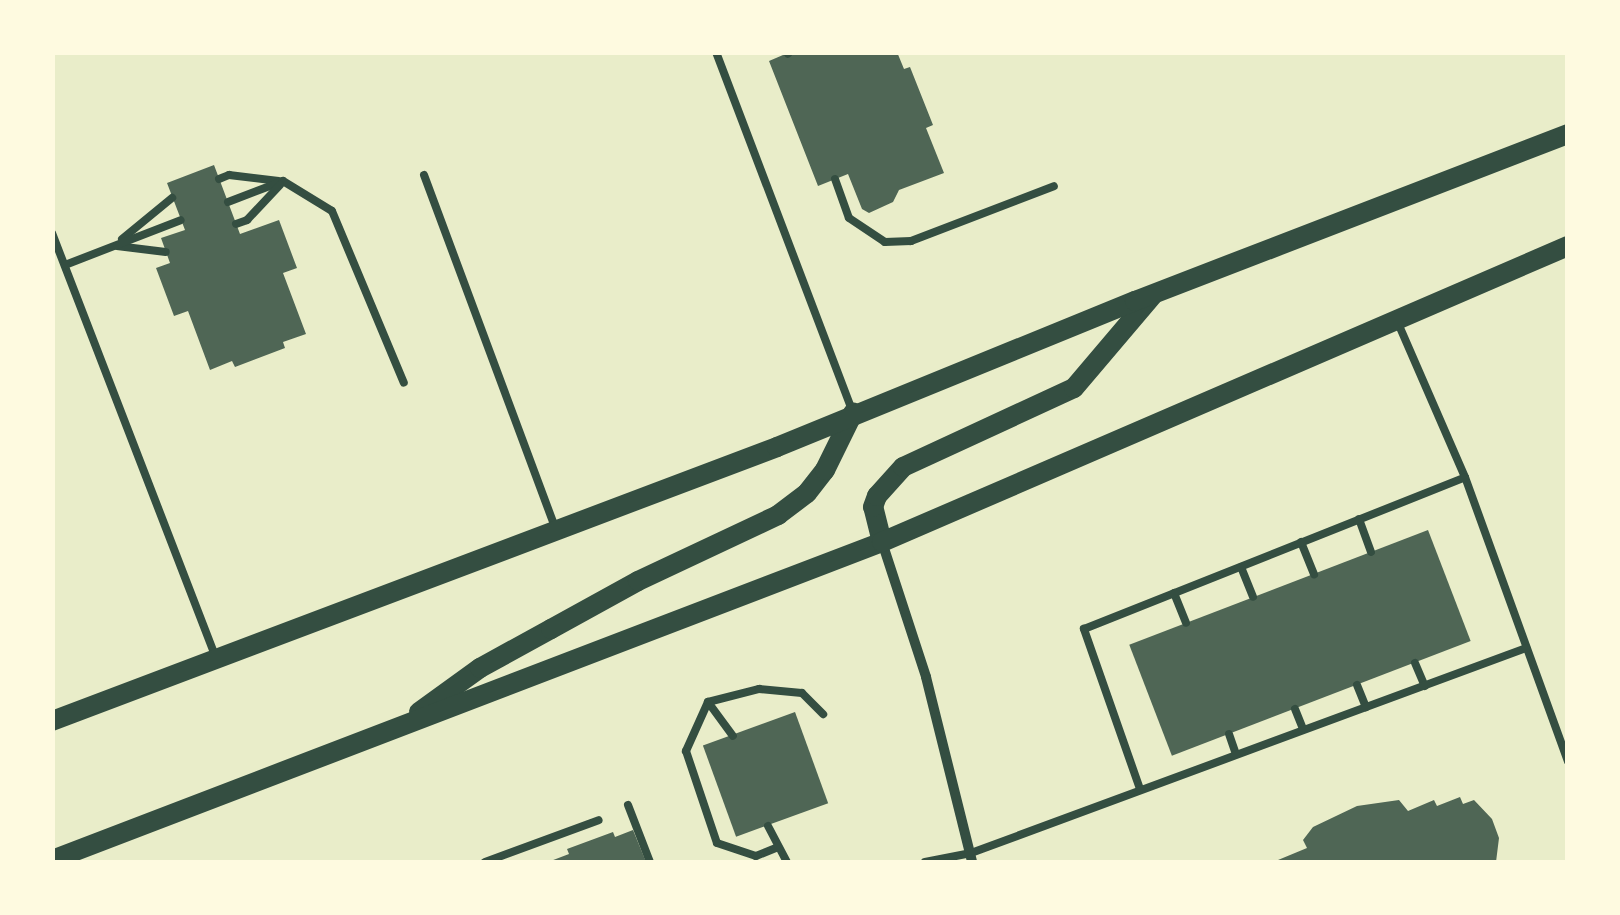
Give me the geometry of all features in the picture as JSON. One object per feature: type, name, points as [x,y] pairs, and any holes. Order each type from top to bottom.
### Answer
[{"type":"main road","points":[[52,722],[778,447],[853,413],[1568,134]]},
{"type":"main road","points":[[52,860],[882,542],[1568,246]]},
{"type":"main road","points":[[882,542],[874,506],[877,496],[904,467],[1074,388],[1152,296]]},
{"type":"main road","points":[[392,730],[480,668],[638,581],[778,514],[807,493],[825,470],[853,413]]},
{"type":"street","points":[[882,542],[920,656],[972,858]]},
{"type":"lane","points":[[716,52],[853,413]]},
{"type":"lane","points":[[219,179],[229,175],[284,181],[332,211],[404,383]]},
{"type":"lane","points":[[424,175],[556,531]]},
{"type":"lane","points":[[834,179],[849,218],[885,242],[911,241],[1054,186]]},
{"type":"lane","points":[[228,202],[284,181]]},
{"type":"lane","points":[[236,224],[247,220],[284,181]]},
{"type":"lane","points":[[115,245],[172,198]]},
{"type":"lane","points":[[64,264],[181,220]]},
{"type":"lane","points":[[52,233],[216,660]]},
{"type":"lane","points":[[115,245],[166,252]]},
{"type":"lane","points":[[1396,320],[1464,477],[1568,762]]},
{"type":"lane","points":[[1140,789],[1084,629],[1464,477]]},
{"type":"lane","points":[[1359,519],[1371,552]]},
{"type":"lane","points":[[1301,542],[1314,574]]},
{"type":"lane","points":[[1241,567],[1252,597]]},
{"type":"lane","points":[[1174,593],[1186,623]]},
{"type":"lane","points":[[926,862],[972,858],[1140,789],[1526,648]]},
{"type":"lane","points":[[1415,662],[1424,686]]},
{"type":"lane","points":[[1356,685],[1366,707]]},
{"type":"lane","points":[[708,702],[759,688],[802,693],[823,714]]},
{"type":"lane","points":[[708,702],[733,736]]},
{"type":"lane","points":[[708,702],[686,751],[717,842],[756,856],[778,847]]},
{"type":"lane","points":[[1295,708],[1303,729]]},
{"type":"lane","points":[[1229,734],[1236,754]]},
{"type":"lane","points":[[628,805],[650,862]]},
{"type":"lane","points":[[485,862],[599,820]]},
{"type":"lane","points":[[768,826],[787,862]]},
{"type":"building","points":[[790,52],[897,52],[904,69],[910,67],[933,125],[926,128],[944,173],[899,190],[893,202],[869,213],[862,209],[848,174],[818,186],[769,61]]},
{"type":"building","points":[[214,165],[240,234],[279,220],[297,268],[283,273],[306,334],[283,342],[285,348],[235,367],[232,361],[210,370],[188,311],[174,316],[156,268],[170,263],[161,238],[185,230],[167,183]]},
{"type":"building","points":[[1428,530],[1471,641],[1172,756],[1129,645]]},
{"type":"building","points":[[795,712],[828,803],[736,837],[703,746]]},
{"type":"building","points":[[1460,797],[1463,804],[1474,800],[1492,819],[1499,838],[1496,862],[1278,860],[1307,848],[1303,840],[1313,827],[1357,806],[1399,800],[1408,811],[1434,800],[1437,806]]},
{"type":"building","points":[[633,830],[646,862],[548,862],[569,854],[567,849],[613,832],[615,837]]}]
